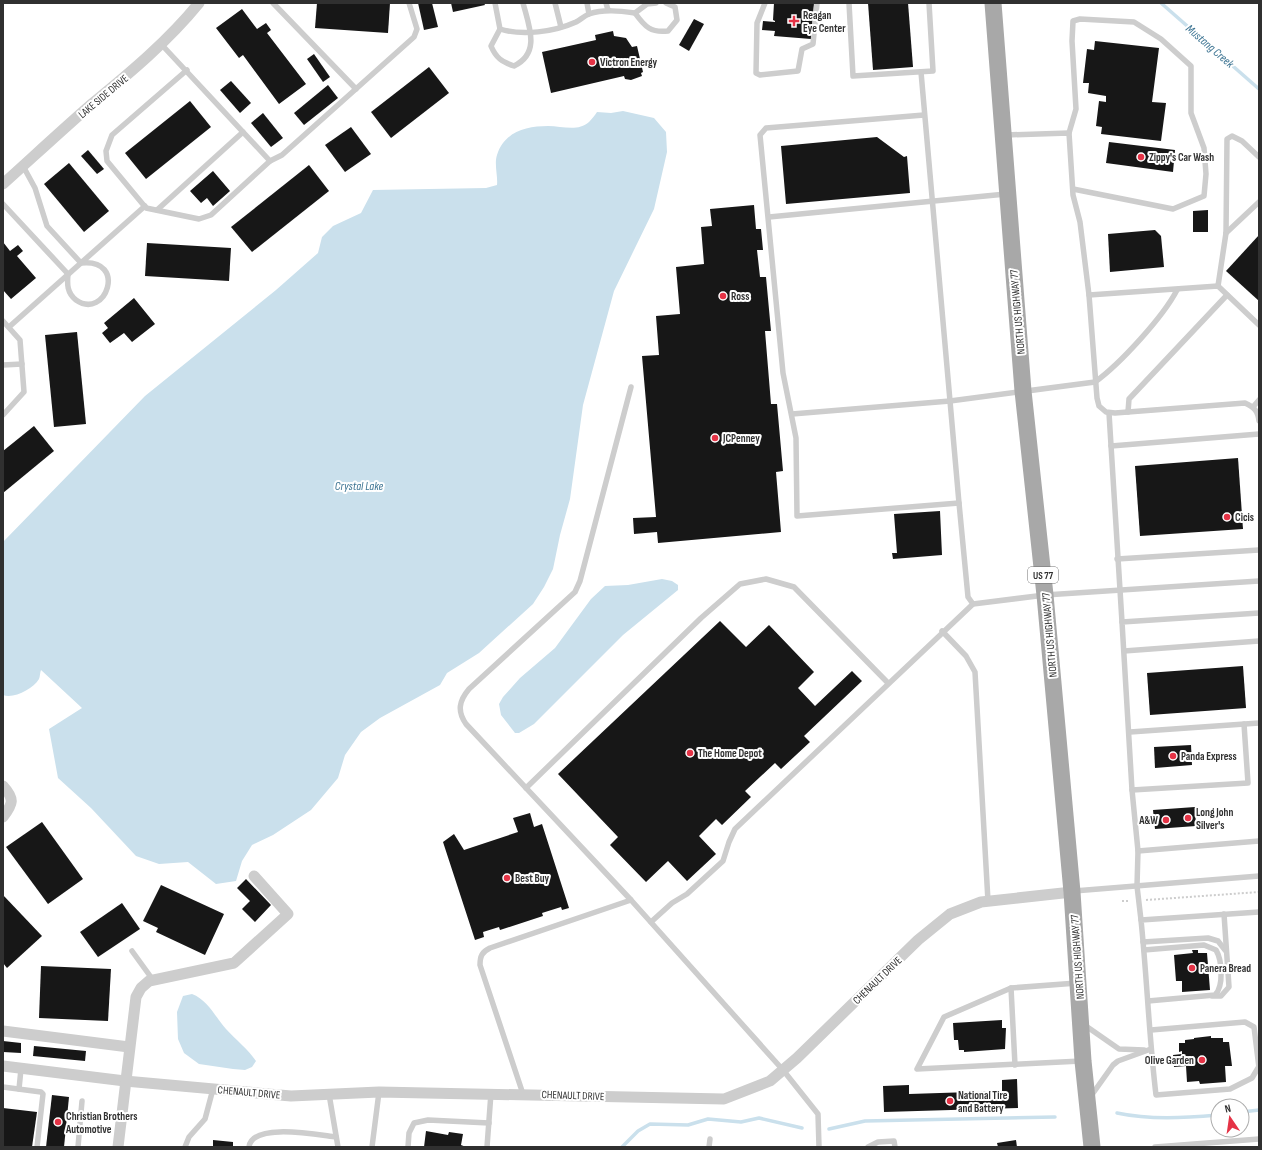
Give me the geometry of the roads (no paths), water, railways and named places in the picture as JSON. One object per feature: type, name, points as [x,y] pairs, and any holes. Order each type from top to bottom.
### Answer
[{"type":"main road","name":"NORTH US HIGHWAY 77","points":[[992,3],[1023,391],[1045,595],[1072,892],[1083,1061],[1092,1147]]},
{"type":"street","name":"LAKE SIDE DRIVE","points":[[3,184],[161,44],[199,3]]},
{"type":"street","points":[[3,786],[12,798],[12,806],[3,817]]},
{"type":"street","points":[[118,1147],[136,998],[141,988],[153,980],[234,963],[288,914],[254,876]]},
{"type":"street","name":"CHENAULT DRIVE","points":[[3,1066],[125,1081],[291,1096],[379,1092],[491,1093],[724,1099],[770,1081],[918,940],[950,914],[988,901],[1072,892]]},
{"type":"street","points":[[3,1032],[130,1047]]},
{"type":"lane","points":[[273,3],[356,89]]},
{"type":"lane","points":[[187,70],[112,135],[108,142],[106,151],[107,161],[145,206],[199,219],[211,215],[270,161],[282,155],[414,37],[417,28],[409,3]]},
{"type":"lane","points":[[495,3],[500,28],[490,46],[496,56],[503,62],[514,66],[525,61],[530,50],[530,32],[524,3]]},
{"type":"lane","points":[[555,3],[561,27]]},
{"type":"lane","points":[[587,3],[589,14]]},
{"type":"lane","points":[[606,3],[608,10]]},
{"type":"lane","points":[[500,28],[512,33],[546,31],[575,23],[589,14],[608,10],[635,13],[647,4],[656,3]]},
{"type":"lane","points":[[635,13],[644,26],[658,32],[668,31],[677,20],[676,7],[666,3]]},
{"type":"lane","points":[[765,3],[757,23],[756,73],[760,75],[798,71],[802,49],[813,44],[817,3]]},
{"type":"lane","points":[[849,3],[853,76],[933,71],[929,3]]},
{"type":"lane","points":[[1073,189],[1173,209],[1204,196],[1206,174],[1204,148],[1191,113],[1191,66],[1161,40],[1134,22],[1080,19],[1073,21],[1072,41],[1076,109],[1069,133],[1073,189],[1080,222],[1089,295],[1095,382],[1099,406],[1109,413],[1244,403],[1253,407],[1258,415],[1259,421]]},
{"type":"lane","points":[[161,44],[187,70],[270,161]]},
{"type":"lane","points":[[921,72],[968,597],[973,604]]},
{"type":"lane","points":[[924,115],[766,128],[760,135],[784,373],[796,443],[797,516],[959,503]]},
{"type":"lane","points":[[157,210],[243,132]]},
{"type":"lane","points":[[1003,135],[1069,133]]},
{"type":"lane","points":[[1218,286],[1226,233],[1227,139],[1232,136],[1242,141],[1259,157]]},
{"type":"lane","points":[[3,204],[68,274],[68,289],[77,300],[91,303],[103,297],[109,284],[105,271],[95,263],[81,262],[46,226],[35,188],[23,166]]},
{"type":"lane","points":[[769,217],[1007,194]]},
{"type":"lane","points":[[1226,233],[1259,202]]},
{"type":"lane","points":[[9,327],[145,206]]},
{"type":"lane","points":[[1089,295],[1218,286]]},
{"type":"lane","points":[[1218,286],[1259,325]]},
{"type":"lane","points":[[792,414],[950,401],[1095,382],[1110,371],[1170,304],[1177,290]]},
{"type":"lane","points":[[1128,412],[1129,399],[1227,295]]},
{"type":"lane","points":[[3,321],[20,340],[24,392],[3,415]]},
{"type":"lane","points":[[3,365],[22,364]]},
{"type":"lane","points":[[631,387],[580,581],[575,592],[469,689],[463,696],[459,706],[461,717],[631,900],[782,1070],[818,1114],[819,1147]]},
{"type":"lane","points":[[1253,407],[1259,400]]},
{"type":"lane","points":[[1109,413],[1119,590],[1130,732],[1132,790],[1138,851],[1137,886],[1156,1095],[1230,1089],[1252,1078],[1258,1068],[1254,1027],[1245,1022],[1151,1030]]},
{"type":"lane","points":[[1111,446],[1259,434]]},
{"type":"lane","points":[[1118,559],[1259,550]]},
{"type":"lane","points":[[526,788],[701,618],[740,584],[766,579],[794,587],[888,683]]},
{"type":"lane","points":[[651,922],[672,903],[687,894],[723,861],[728,842],[735,829],[942,631],[973,604],[1045,595],[1259,581]]},
{"type":"lane","points":[[1122,622],[1259,613]]},
{"type":"lane","points":[[942,631],[966,656],[974,672],[988,901]]},
{"type":"lane","points":[[1124,651],[1259,641]]},
{"type":"lane","points":[[1130,732],[1259,723]]},
{"type":"lane","points":[[1132,790],[1248,783],[1244,724]]},
{"type":"lane","points":[[1138,851],[1259,841]]},
{"type":"lane","points":[[1072,892],[1259,876]]},
{"type":"lane","points":[[523,1094],[480,965],[480,957],[483,951],[631,900]]},
{"type":"lane","points":[[1141,920],[1259,912]]},
{"type":"lane","points":[[1148,1001],[1221,996],[1229,987],[1224,914]]},
{"type":"lane","points":[[1143,942],[1208,938],[1214,939],[1223,945],[1227,954]]},
{"type":"lane","points":[[1144,950],[1204,945],[1212,947],[1218,955],[1221,984],[1218,992],[1212,996]]},
{"type":"lane","points":[[132,951],[153,980]]},
{"type":"lane","points":[[1079,983],[1011,988],[944,1017],[917,1069],[1083,1061]]},
{"type":"lane","points":[[1011,988],[1015,1065]]},
{"type":"lane","points":[[1081,1022],[1119,1049],[1151,1049]]},
{"type":"lane","points":[[1087,1101],[1118,1060],[1151,1049]]},
{"type":"lane","points":[[19,1089],[21,1069]]},
{"type":"lane","points":[[3,1087],[41,1092],[43,1097],[37,1147]]},
{"type":"lane","points":[[184,1147],[189,1138],[205,1119],[213,1089]]},
{"type":"lane","points":[[372,1147],[379,1092]]},
{"type":"lane","points":[[487,1147],[491,1093]]},
{"type":"lane","points":[[329,1094],[338,1147]]},
{"type":"lane","points":[[78,1147],[82,1101]]},
{"type":"lane","points":[[408,1147],[409,1133],[414,1123],[428,1120],[489,1123]]},
{"type":"lane","points":[[249,1147],[249,1143],[259,1134],[275,1131],[336,1137]]},
{"type":"lane","points":[[709,1147],[710,1139]]},
{"type":"lane","points":[[1155,1147],[1259,1139]]},
{"type":"lane","points":[[1242,1140],[1243,1147]]},
{"type":"lane","points":[[868,1147],[878,1142],[895,1144]]},
{"type":"water","name":"Crystal Lake","points":[[623,111],[654,118],[666,132],[667,152],[654,209],[614,291],[583,405],[570,499],[560,535],[553,569],[533,604],[479,653],[447,673],[440,685],[380,718],[361,732],[345,755],[338,778],[311,810],[273,835],[252,845],[242,861],[236,881],[216,884],[188,862],[159,864],[136,856],[91,808],[58,778],[49,729],[82,708],[41,670],[39,679],[28,690],[12,696],[3,695],[3,542],[145,396],[276,290],[318,253],[322,237],[333,226],[361,213],[373,190],[486,188],[497,185],[497,155],[500,147],[510,136],[532,127],[580,127],[589,122],[597,112],[611,113]]},
{"type":"water","points":[[662,579],[672,581],[678,585],[678,590],[623,635],[534,724],[519,733],[515,733],[501,715],[499,704],[503,697],[520,678],[555,648],[591,599],[605,586],[628,585]]},
{"type":"water","points":[[192,994],[203,1000],[226,1029],[253,1057],[256,1061],[252,1067],[245,1070],[199,1064],[184,1053],[178,1039],[177,1012],[183,996]]},
{"type":"waterway","name":"Mustang Creek","points":[[1161,3],[1259,89]]},
{"type":"waterway","points":[[1250,1111],[1259,1110]]},
{"type":"waterway","points":[[1117,1113],[1154,1118],[1210,1116]]},
{"type":"waterway","points":[[829,1129],[865,1121],[1055,1117]]},
{"type":"waterway","points":[[622,1147],[638,1131],[650,1124],[688,1125],[708,1119],[741,1122],[759,1118],[802,1128]]},
{"type":"place","name":"Reagan Eye Center","points":[[794,21]]},
{"type":"place","name":"Victron Energy","points":[[592,62]]},
{"type":"place","name":"Zippy's Car Wash","points":[[1141,157]]},
{"type":"place","name":"Ross","points":[[723,296]]},
{"type":"place","name":"JCPenney","points":[[715,438]]},
{"type":"place","name":"Cicis","points":[[1227,517]]},
{"type":"place","name":"The Home Depot","points":[[690,753]]},
{"type":"place","name":"Panda Express","points":[[1173,756]]},
{"type":"place","name":"Long John Silver's","points":[[1188,818]]},
{"type":"place","name":"A&W","points":[[1166,820]]},
{"type":"place","name":"Best Buy","points":[[507,878]]},
{"type":"place","name":"Panera Bread","points":[[1192,968]]},
{"type":"place","name":"Olive Garden","points":[[1202,1060]]},
{"type":"place","name":"National Tire and Battery","points":[[950,1101]]},
{"type":"place","name":"Christian Brothers Automotive","points":[[58,1122]]}]
